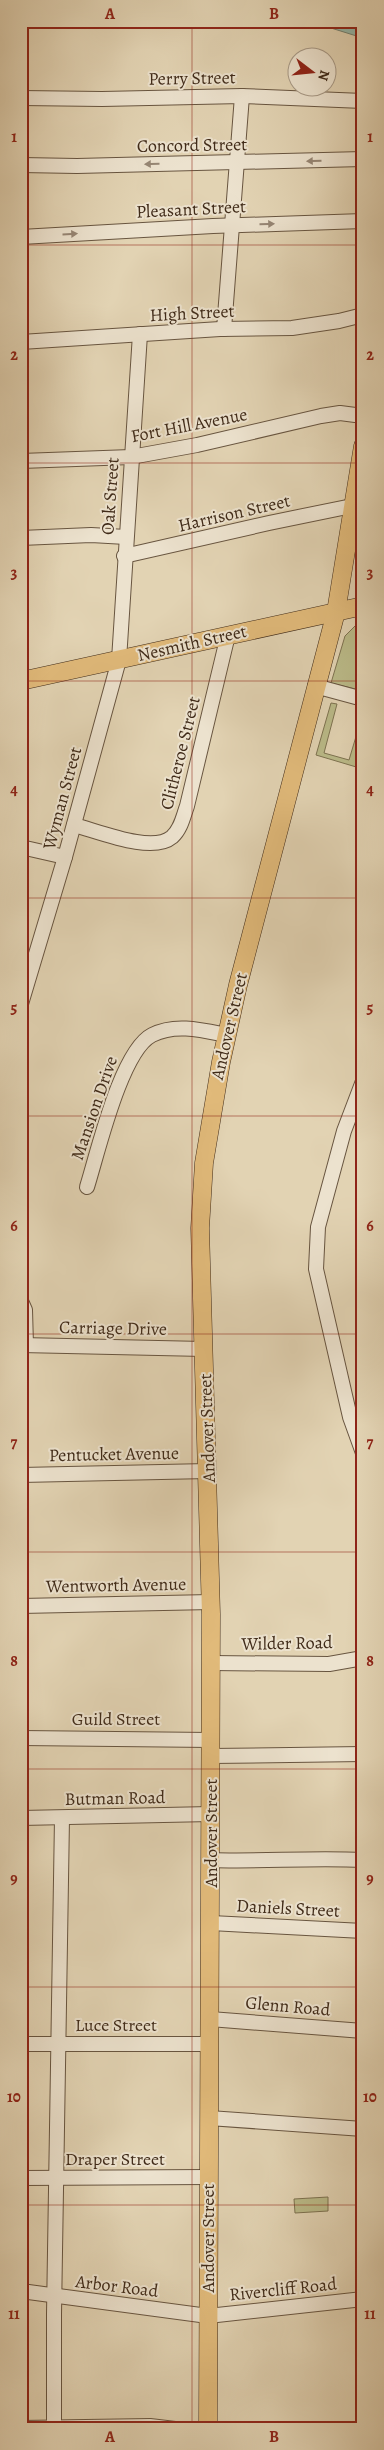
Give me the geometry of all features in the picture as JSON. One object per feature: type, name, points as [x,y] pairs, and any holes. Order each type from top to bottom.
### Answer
[{"type":"main road","name":"Andover Street","points":[[208,2429],[211,1602],[200,1228],[202,1185],[212,1108],[226,1035],[315,686],[336,612],[352,506],[361,469],[363,446]]},
{"type":"main road","name":"Nesmith Street","points":[[21,681],[307,616],[363,606]]},
{"type":"street","name":"Perry Street","points":[[21,98],[102,99],[242,96],[363,101]]},
{"type":"street","points":[[224,329],[242,96]]},
{"type":"street","name":"Concord Street","points":[[21,165],[77,166],[363,159]]},
{"type":"street","name":"Pleasant Street","points":[[21,236],[232,225],[363,221]]},
{"type":"street","name":"High Street","points":[[21,342],[224,329],[292,328],[326,324],[363,315]]},
{"type":"street","name":"Oak Street","points":[[119,660],[124,556],[140,334]]},
{"type":"street","name":"Fort Hill Avenue","points":[[21,461],[131,456],[197,444],[331,414],[340,413],[363,416]]},
{"type":"street","name":"Harrison Street","points":[[124,556],[269,522],[352,506]]},
{"type":"street","points":[[21,538],[91,535],[126,537]]},
{"type":"street","name":"Clitheroe Street","points":[[74,825],[149,844],[166,841],[179,828],[185,812],[228,635]]},
{"type":"street","name":"Wyman Street","points":[[21,1004],[65,857],[119,660]]},
{"type":"street","points":[[315,686],[363,699]]},
{"type":"street","points":[[21,846],[65,857]]},
{"type":"street","name":"Mansion Drive","points":[[87,1187],[128,1062],[143,1040],[163,1031],[180,1029],[194,1029],[226,1035]]},
{"type":"street","points":[[363,1081],[344,1131],[318,1228],[316,1269],[350,1417],[363,1453]]},
{"type":"street","points":[[21,1301],[25,1310],[24,1345]]},
{"type":"street","name":"Carriage Drive","points":[[24,1345],[204,1349]]},
{"type":"street","name":"Pentucket Avenue","points":[[21,1475],[208,1471]]},
{"type":"street","name":"Wentworth Avenue","points":[[21,1606],[211,1602]]},
{"type":"street","name":"Wilder Road","points":[[211,1663],[329,1664],[363,1658]]},
{"type":"street","name":"Guild Street","points":[[21,1738],[363,1754]]},
{"type":"street","name":"Butman Road","points":[[21,1818],[211,1814]]},
{"type":"street","points":[[54,2427],[54,2297],[62,1818]]},
{"type":"street","points":[[211,1860],[259,1862],[321,1858],[363,1860]]},
{"type":"street","name":"Daniels Street","points":[[210,1923],[363,1931]]},
{"type":"street","name":"Glenn Road","points":[[210,2019],[363,2031]]},
{"type":"street","name":"Luce Street","points":[[21,2044],[210,2044]]},
{"type":"street","points":[[209,2118],[363,2129]]},
{"type":"street","name":"Draper Street","points":[[21,2178],[208,2177]]},
{"type":"street","name":"Arbor Road","points":[[21,2291],[54,2297],[208,2316]]},
{"type":"street","name":"Rivercliff Road","points":[[208,2316],[363,2299]]},
{"type":"street","points":[[21,2428],[150,2426],[175,2429]]},
{"type":"green space","points":[[363,618],[363,691],[331,683],[345,636]]},
{"type":"green space","points":[[331,703],[337,704],[324,753],[349,760],[363,713],[363,752],[360,763],[363,764],[363,769],[316,755]]},
{"type":"green space","points":[[328,2197],[328,2211],[295,2213],[294,2199]]},
{"type":"shaded area","points":[[324,21],[363,21],[363,38],[331,28]]}]
